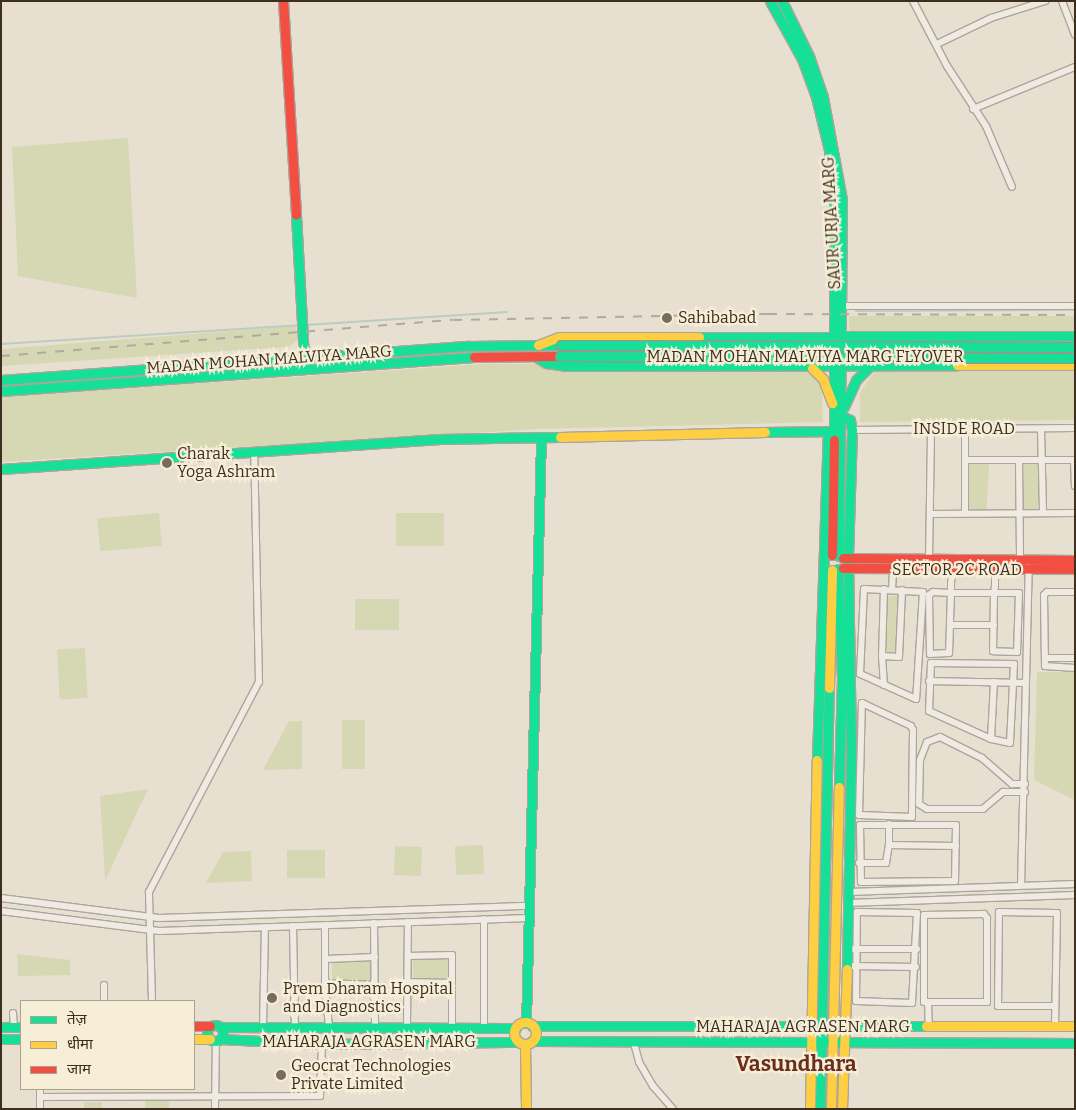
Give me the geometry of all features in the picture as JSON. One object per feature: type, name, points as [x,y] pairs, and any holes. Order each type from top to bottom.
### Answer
[{"type":"street","points":[[283,1],[304,357]]},
{"type":"street","name":"SAUR URJA MARG","points":[[770,1],[802,59],[816,97],[829,150],[834,201],[839,338]]},
{"type":"street","name":"SAUR URJA MARG","points":[[782,1],[810,56],[824,97],[835,149],[842,200],[843,306],[839,338]]},
{"type":"street","points":[[913,1],[973,109],[986,126],[1012,187]]},
{"type":"street","points":[[937,44],[991,18],[1045,1]]},
{"type":"street","points":[[1062,1],[1075,35]]},
{"type":"street","points":[[973,109],[1075,67]]},
{"type":"street","points":[[843,306],[1075,306]]},
{"type":"street","points":[[538,345],[559,337],[839,338],[1075,336]]},
{"type":"street","points":[[820,1109],[828,1027],[842,678],[839,338]]},
{"type":"street","name":"MADAN MOHAN MALVIYA MARG","points":[[1,380],[469,346],[538,345]]},
{"type":"street","name":"MADAN MOHAN MALVIYA MARG FLYOVER","points":[[538,345],[1075,347]]},
{"type":"street","points":[[536,356],[546,363],[566,366],[812,368],[1075,365]]},
{"type":"street","name":"MADAN MOHAN MALVIYA MARG","points":[[1,391],[440,359],[536,356]]},
{"type":"street","name":"MADAN MOHAN MALVIYA MARG FLYOVER","points":[[536,356],[1075,358]]},
{"type":"street","points":[[810,1109],[822,598],[831,431],[856,380],[870,366]]},
{"type":"street","points":[[812,368],[823,379],[839,412],[850,420],[852,430],[849,547],[840,557],[826,562],[840,569]]},
{"type":"street","name":"INSIDE ROAD","points":[[852,430],[1075,428]]},
{"type":"street","points":[[929,560],[932,429]]},
{"type":"street","points":[[965,429],[965,513]]},
{"type":"street","points":[[1042,429],[1042,513]]},
{"type":"street","points":[[1,468],[440,439],[831,431]]},
{"type":"street","points":[[831,431],[840,557]]},
{"type":"street","points":[[525,1042],[535,1035],[529,1024],[530,906],[541,437]]},
{"type":"street","points":[[152,1000],[148,900],[152,884],[259,682],[254,452]]},
{"type":"street","points":[[965,460],[1074,460],[1075,486]]},
{"type":"street","points":[[1019,460],[1020,513],[1024,560],[1029,570],[1021,885]]},
{"type":"street","points":[[930,514],[1075,513]]},
{"type":"street","points":[[840,532],[849,547],[859,558]]},
{"type":"street","name":"SECTOR 2C ROAD","points":[[840,557],[929,560],[1075,560]]},
{"type":"street","points":[[822,598],[832,586],[840,569]]},
{"type":"street","points":[[840,569],[855,759],[859,815],[912,817],[911,726],[862,703],[855,759],[855,828],[848,903],[852,949]]},
{"type":"street","name":"SECTOR 2C ROAD","points":[[840,569],[1075,569]]},
{"type":"street","points":[[892,590],[893,570]]},
{"type":"street","points":[[952,570],[951,593],[950,625],[948,655],[929,654],[929,595],[933,592],[951,593],[994,593],[1019,593],[1017,653],[994,652],[994,593],[995,570]]},
{"type":"street","points":[[828,1027],[832,586]]},
{"type":"street","points":[[884,589],[882,656],[884,685]]},
{"type":"street","points":[[884,589],[923,593],[917,698],[884,685],[860,672],[862,590],[884,589]]},
{"type":"street","points":[[882,656],[902,654],[902,590]]},
{"type":"street","points":[[1075,592],[1046,593],[1045,658],[1047,668],[1075,668]]},
{"type":"street","points":[[950,625],[994,624]]},
{"type":"street","points":[[1045,658],[1075,658]]},
{"type":"street","points":[[941,662],[1012,664],[1014,682],[1010,743],[991,739],[930,711],[930,664],[941,662]]},
{"type":"street","points":[[929,681],[1026,683]]},
{"type":"street","points":[[991,739],[994,682]]},
{"type":"street","points":[[1024,792],[1003,792],[983,809],[927,809],[919,804],[920,760],[927,742],[940,737],[982,758],[1012,784],[1025,784]]},
{"type":"street","points":[[861,824],[955,824],[956,878],[952,883],[861,882],[855,828],[861,824]]},
{"type":"street","points":[[859,863],[886,863],[889,845],[888,824]]},
{"type":"street","points":[[889,845],[956,846]]},
{"type":"street","points":[[849,892],[1075,884]]},
{"type":"street","points":[[848,903],[1075,895]]},
{"type":"street","points":[[1,898],[149,916],[530,906]]},
{"type":"street","points":[[14,913],[16,900]]},
{"type":"street","points":[[1055,1006],[997,1005],[998,914],[1001,911],[1057,914],[1055,1026]]},
{"type":"street","points":[[1,912],[150,929],[530,918]]},
{"type":"street","points":[[842,1109],[844,1043],[852,949],[857,912],[917,913],[916,967],[912,1002],[856,1001],[851,966]]},
{"type":"street","points":[[984,914],[987,918],[987,1002],[928,1003],[924,1002],[924,915],[984,914]]},
{"type":"street","points":[[484,919],[484,1027]]},
{"type":"street","points":[[407,1027],[408,922]]},
{"type":"street","points":[[374,923],[376,957],[375,1027]]},
{"type":"street","points":[[325,925],[325,983],[329,1028]]},
{"type":"street","points":[[293,926],[295,1028]]},
{"type":"street","points":[[263,1028],[265,927]]},
{"type":"street","points":[[852,949],[917,949]]},
{"type":"street","points":[[408,956],[451,954],[452,1028]]},
{"type":"street","points":[[326,959],[376,957]]},
{"type":"street","points":[[851,966],[916,967]]},
{"type":"street","points":[[406,982],[452,983]]},
{"type":"street","points":[[325,983],[375,985]]},
{"type":"street","points":[[104,985],[104,1000]]},
{"type":"street","points":[[928,1003],[929,1027]]},
{"type":"street","points":[[1,1027],[18,1027],[14,1013]]},
{"type":"street","points":[[525,1042],[514,1036],[516,1028],[529,1024]]},
{"type":"street","name":"MAHARAJA AGRASEN MARG","points":[[529,1024],[813,1027],[1075,1026]]},
{"type":"street","name":"MAHARAJA AGRASEN MARG","points":[[195,1026],[263,1028],[516,1028]]},
{"type":"street","points":[[215,1040],[207,1032],[215,1027],[223,1032],[215,1040],[215,1109]]},
{"type":"street","name":"MAHARAJA AGRASEN MARG","points":[[195,1039],[322,1044],[525,1042],[1075,1043]]},
{"type":"street","points":[[1,1040],[20,1040]]},
{"type":"street","points":[[525,1042],[526,1109]]},
{"type":"street","points":[[634,1043],[639,1062],[653,1086],[673,1109]]},
{"type":"street","points":[[827,1043],[831,1108]]},
{"type":"street","points":[[40,1097],[320,1096],[322,1044]]},
{"type":"street","points":[[40,1090],[40,1109]]},
{"type":"green space","points":[[128,138],[137,298],[18,276],[12,147]]},
{"type":"green space","points":[[849,316],[1075,316],[1075,334],[849,334]]},
{"type":"green space","points":[[296,326],[297,341],[288,347],[1,366],[1,349]]},
{"type":"green space","points":[[894,362],[1075,362],[1075,420],[860,422],[860,392],[876,370]]},
{"type":"green space","points":[[789,363],[809,370],[819,378],[822,390],[823,422],[537,429],[1,462],[1,397],[482,364]]},
{"type":"green space","points":[[967,462],[989,463],[986,512],[964,511]]},
{"type":"green space","points":[[1021,462],[1040,463],[1037,512],[1018,511]]},
{"type":"green space","points":[[159,513],[162,546],[100,551],[97,518]]},
{"type":"green space","points":[[396,513],[444,513],[444,546],[396,546]]},
{"type":"green space","points":[[887,596],[900,596],[900,652],[887,652]]},
{"type":"green space","points":[[355,599],[399,599],[399,630],[355,630]]},
{"type":"green space","points":[[85,648],[88,698],[60,699],[57,649]]},
{"type":"green space","points":[[1037,672],[1075,672],[1075,800],[1034,780]]},
{"type":"green space","points":[[342,720],[365,720],[365,769],[342,769]]},
{"type":"green space","points":[[289,721],[302,721],[302,769],[263,770]]},
{"type":"green space","points":[[148,789],[105,881],[100,796]]},
{"type":"green space","points":[[483,845],[484,874],[456,875],[455,846]]},
{"type":"green space","points":[[395,846],[422,847],[421,876],[394,875]]},
{"type":"green space","points":[[287,850],[325,850],[325,878],[287,878]]},
{"type":"green space","points":[[251,851],[252,881],[206,883],[223,852]]},
{"type":"green space","points":[[17,954],[70,960],[70,975],[18,976]]},
{"type":"green space","points":[[413,959],[448,959],[448,981],[413,981]]},
{"type":"green space","points":[[332,961],[375,961],[375,982],[332,982]]},
{"type":"green space","points":[[145,1101],[169,1101],[169,1109],[145,1109]]},
{"type":"green space","points":[[84,1102],[102,1102],[102,1109],[84,1109]]},
{"type":"waterway","points":[[856,311],[1075,310]]},
{"type":"waterway","points":[[305,325],[507,312]]},
{"type":"waterway","points":[[1,344],[300,325]]},
{"type":"railway","points":[[1,356],[453,320],[768,314],[1075,315]]},
{"type":"traffic: fast","points":[[770,1],[802,59],[816,97],[829,150],[834,201],[834,440]]},
{"type":"traffic: fast","points":[[782,1],[809,56],[823,97],[842,200],[839,556]]},
{"type":"traffic: fast","points":[[296,215],[304,357]]},
{"type":"traffic: fast","points":[[699,337],[1075,336]]},
{"type":"traffic: fast","points":[[1,380],[469,346],[561,345]]},
{"type":"traffic: fast","points":[[561,345],[1075,347]]},
{"type":"traffic: fast","points":[[560,356],[1075,358]]},
{"type":"traffic: fast","points":[[1,391],[474,357]]},
{"type":"traffic: fast","points":[[536,357],[546,363],[567,366],[957,365]]},
{"type":"traffic: fast","points":[[844,407],[856,380],[870,366]]},
{"type":"traffic: fast","points":[[842,416],[850,420],[852,430],[848,558],[851,759],[847,969]]},
{"type":"traffic: fast","points":[[817,760],[828,431]]},
{"type":"traffic: fast","points":[[765,432],[834,431]]},
{"type":"traffic: fast","points":[[526,1023],[541,437]]},
{"type":"traffic: fast","points":[[1,469],[440,439],[560,437]]},
{"type":"traffic: fast","points":[[838,569],[842,678],[839,787]]},
{"type":"traffic: fast","points":[[820,1109],[829,688]]},
{"type":"traffic: fast","points":[[215,1025],[221,1027],[223,1033],[221,1039],[215,1041],[209,1039],[207,1033],[209,1027],[215,1025]]},
{"type":"traffic: fast","points":[[532,1026],[926,1026]]},
{"type":"traffic: fast","points":[[1,1027],[20,1027]]},
{"type":"traffic: fast","points":[[220,1027],[516,1028]]},
{"type":"traffic: fast","points":[[1,1039],[20,1039]]},
{"type":"traffic: fast","points":[[220,1039],[322,1044],[519,1042]]},
{"type":"traffic: fast","points":[[532,1041],[1075,1043]]},
{"type":"traffic: slow","points":[[538,345],[559,337],[699,337]]},
{"type":"traffic: slow","points":[[957,365],[1075,365]]},
{"type":"traffic: slow","points":[[812,368],[823,379],[832,403]]},
{"type":"traffic: slow","points":[[560,437],[765,432]]},
{"type":"traffic: slow","points":[[829,688],[832,570]]},
{"type":"traffic: slow","points":[[810,1109],[817,760]]},
{"type":"traffic: slow","points":[[831,1109],[839,787]]},
{"type":"traffic: slow","points":[[842,1109],[847,969]]},
{"type":"traffic: slow","points":[[525,1022],[535,1029],[536,1033],[529,1043],[525,1044],[515,1037],[514,1033],[521,1023],[525,1022]]},
{"type":"traffic: slow","points":[[926,1026],[1075,1026]]},
{"type":"traffic: slow","points":[[195,1039],[210,1039]]},
{"type":"traffic: slow","points":[[525,1044],[526,1109]]},
{"type":"traffic: jam","points":[[283,1],[296,215]]},
{"type":"traffic: jam","points":[[474,357],[560,356]]},
{"type":"traffic: jam","points":[[832,555],[834,440]]},
{"type":"traffic: jam","points":[[843,558],[1075,560]]},
{"type":"traffic: jam","points":[[843,568],[1075,569]]},
{"type":"traffic: jam","points":[[195,1026],[210,1026]]},
{"type":"place","name":"Sahibabad","points":[[667,318]]},
{"type":"place","name":"Charak Yoga Ashram","points":[[167,463]]},
{"type":"place","name":"Prem Dharam Hospital and Diagnostics","points":[[272,998]]},
{"type":"place","name":"Geocrat Technologies Private Limited","points":[[281,1075]]},
{"type":"district","name":"Vasundhara","points":[[796,1064]]}]
